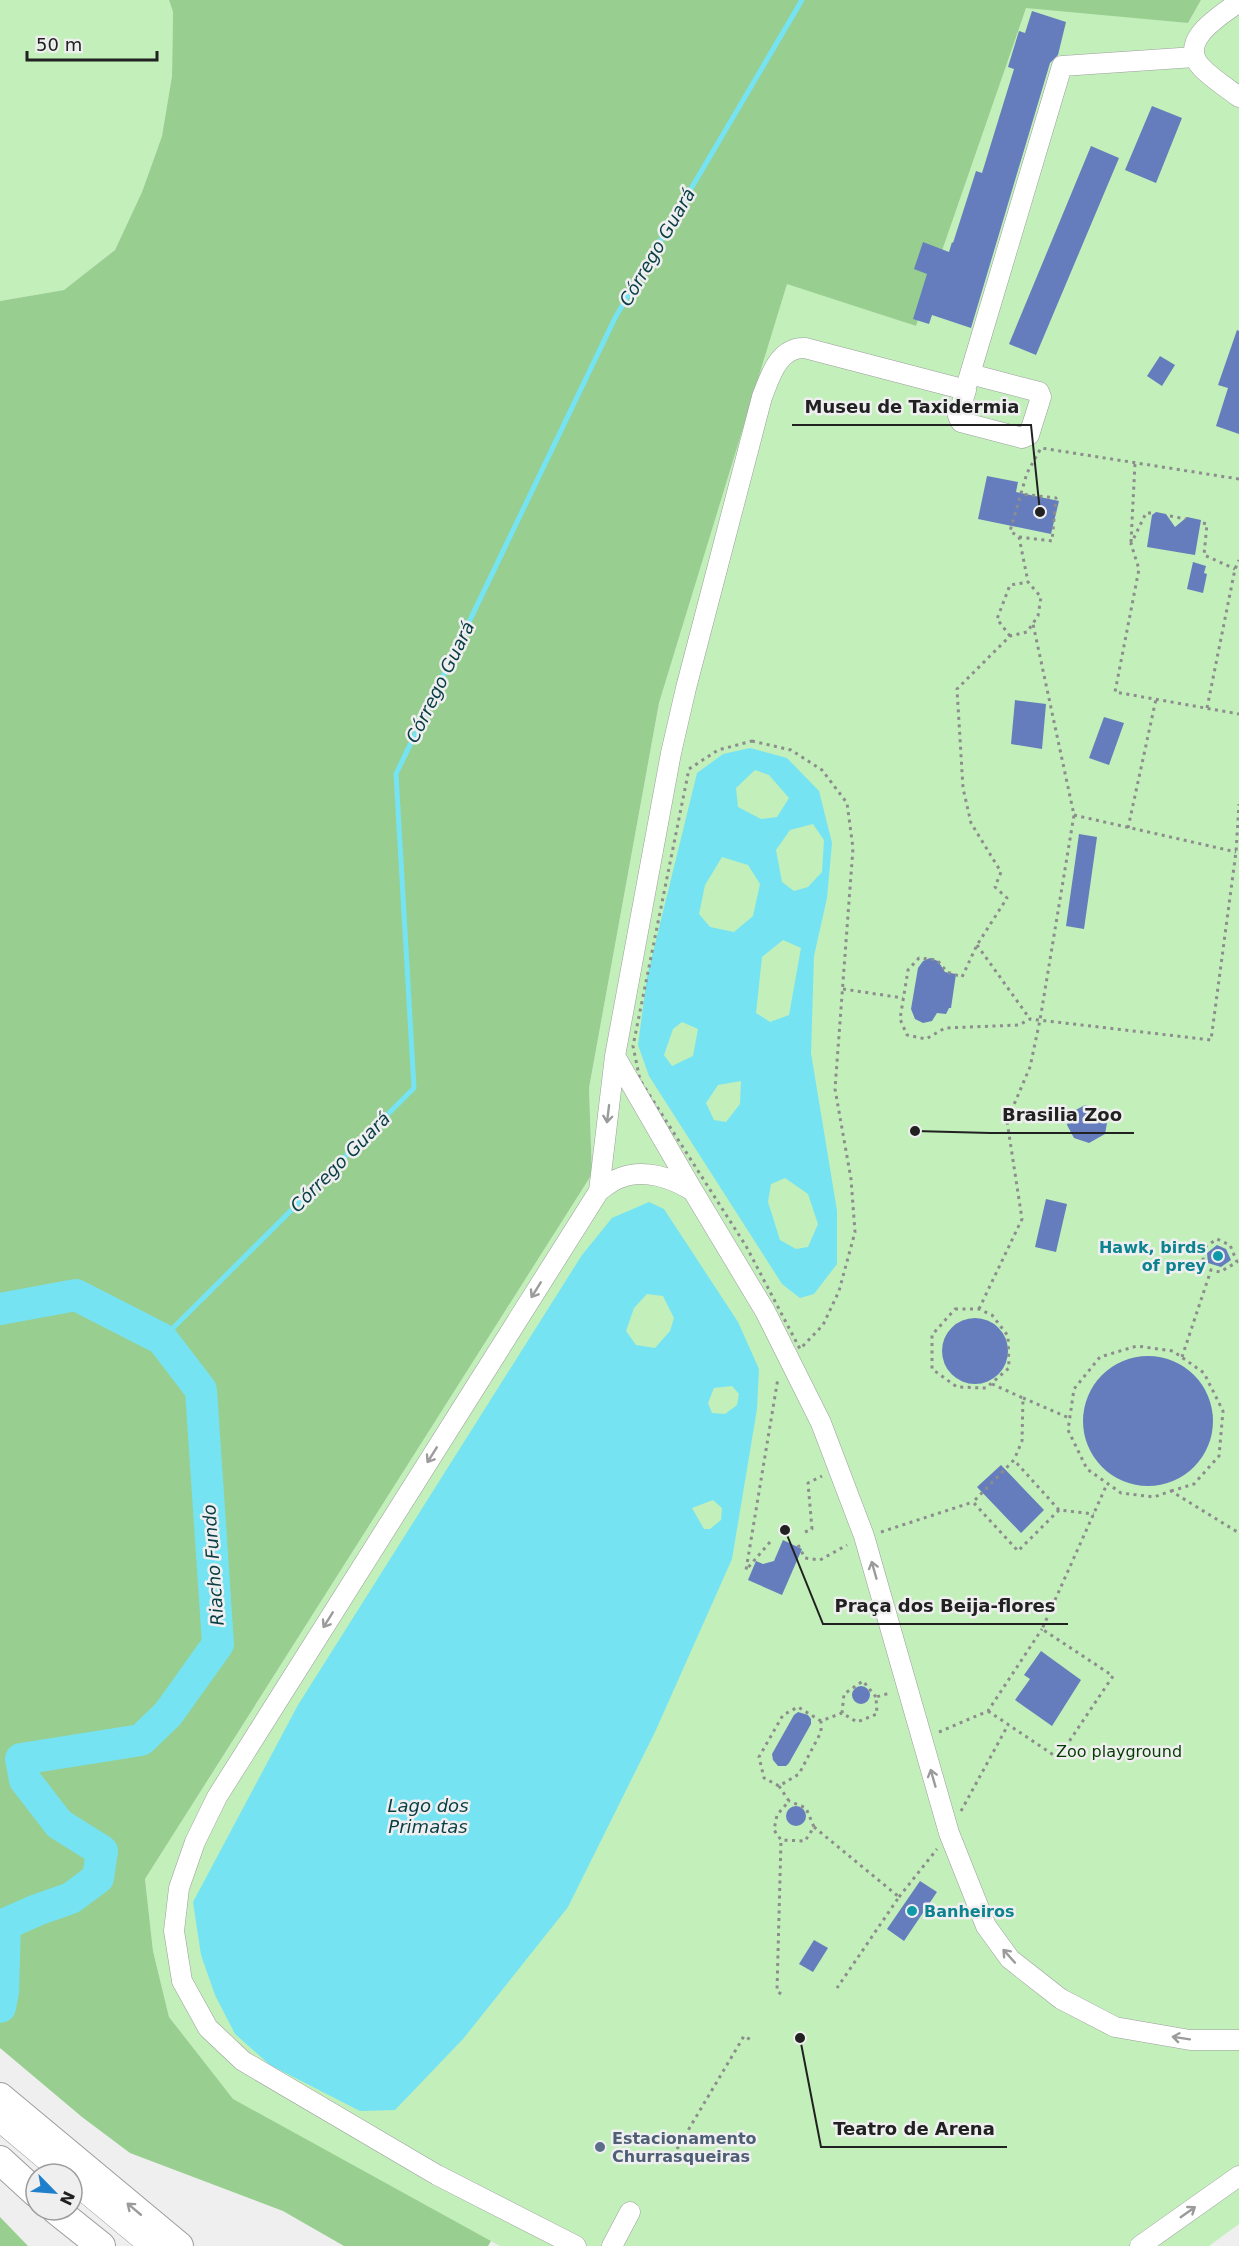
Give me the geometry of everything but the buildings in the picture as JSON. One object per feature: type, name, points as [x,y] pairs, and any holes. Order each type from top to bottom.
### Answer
[{"type":"highway","points":[[5,2130],[24,2169]]},
{"type":"highway","points":[[5,2130],[179,2246]]},
{"type":"highway","points":[[60,2222],[77,2246]]},
{"type":"highway","points":[[71,2222],[100,2246]]},
{"type":"lane","points":[[1239,2],[1209,23],[1200,33],[1196,42],[1195,57],[1201,67],[1239,97]]},
{"type":"lane","points":[[599,1191],[615,1056],[673,742],[762,398],[774,369],[790,350],[805,348],[968,382],[1062,66],[1195,57]]},
{"type":"lane","points":[[615,1056],[765,1311],[821,1423],[864,1536],[949,1833],[986,1926],[1010,1959],[1061,1999],[1115,2027],[1190,2040],[1239,2040]]},
{"type":"lane","points":[[576,2246],[437,2175],[243,2061],[208,2028],[182,1981],[174,1931],[178,1888],[195,1842],[217,1797],[599,1191],[619,1178],[636,1173],[652,1174],[669,1179],[693,1191]]},
{"type":"lane","points":[[5,2130],[33,2162]]},
{"type":"lane","points":[[5,2130],[46,2162]]},
{"type":"lane","points":[[1140,2246],[1239,2176]]},
{"type":"lane","points":[[84,2192],[149,2246]]},
{"type":"lane","points":[[84,2207],[129,2246]]},
{"type":"lane","points":[[612,2246],[630,2211]]},
{"type":"path","points":[[1021,494],[1056,498],[1052,541],[1019,537],[1010,531],[1027,473],[1041,448],[1239,479]]},
{"type":"path","points":[[1136,463],[1131,544],[1139,569],[1115,692],[1239,714]]},
{"type":"path","points":[[1131,544],[1146,513],[1151,513]]},
{"type":"path","points":[[1170,516],[1186,519]]},
{"type":"path","points":[[1203,523],[1207,524],[1204,555],[1235,569]]},
{"type":"path","points":[[1019,537],[1028,582],[1041,597],[1038,616],[1028,632],[1010,636],[957,689],[963,788],[971,823],[1001,872],[995,887],[1007,898],[977,945],[962,977],[947,972],[937,960],[919,958],[908,970],[900,1018],[907,1035],[926,1039],[945,1028],[1019,1025],[1030,1019],[1211,1040],[1236,852],[1239,804]]},
{"type":"path","points":[[1207,708],[1235,569],[1239,560]]},
{"type":"path","points":[[1010,636],[997,619],[1010,585],[1028,582]]},
{"type":"path","points":[[979,1309],[1022,1220],[1007,1121],[1030,1067],[1074,815],[1033,624]]},
{"type":"path","points":[[1128,828],[1156,699]]},
{"type":"path","points":[[752,741],[791,750],[822,770],[847,803],[853,848],[842,989],[835,1089],[851,1179],[855,1232],[839,1291],[823,1325],[800,1349],[746,1246],[640,1080],[633,1046],[689,769],[718,750],[752,741]]},
{"type":"path","points":[[1074,815],[1236,852]]},
{"type":"path","points":[[977,945],[1030,1019]]},
{"type":"path","points":[[842,989],[903,998]]},
{"type":"path","points":[[1217,1239],[1230,1245],[1237,1262],[1221,1272],[1211,1270],[1204,1266],[1202,1249],[1217,1239]]},
{"type":"path","points":[[1182,1358],[1211,1270]]},
{"type":"path","points":[[955,1309],[979,1309],[993,1315],[1008,1336],[1009,1368],[986,1388],[957,1387],[932,1369],[932,1335],[955,1309]]},
{"type":"path","points":[[1137,1346],[1173,1351],[1204,1373],[1222,1411],[1218,1456],[1194,1484],[1154,1497],[1121,1493],[1087,1469],[1068,1430],[1069,1418],[1074,1389],[1100,1358],[1137,1346]]},
{"type":"path","points":[[770,1542],[746,1570],[779,1372]]},
{"type":"path","points":[[991,1384],[1069,1418]]},
{"type":"path","points":[[1023,1398],[1022,1441],[1014,1460],[972,1502],[1018,1551],[1059,1510]]},
{"type":"path","points":[[1014,1460],[1059,1510],[1094,1514]]},
{"type":"path","points":[[805,1532],[812,1530],[808,1483],[826,1473]]},
{"type":"path","points":[[1042,1629],[1113,1676],[1058,1758],[988,1711],[1042,1629],[1107,1483]]},
{"type":"path","points":[[1171,1491],[1239,1533]]},
{"type":"path","points":[[821,1721],[798,1707],[783,1715],[759,1756],[764,1778],[780,1786],[789,1801],[806,1808],[814,1827],[899,1898],[837,1988]]},
{"type":"path","points":[[821,1721],[842,1713]]},
{"type":"path","points":[[780,1786],[799,1774],[821,1732],[821,1721]]},
{"type":"path","points":[[781,1994],[777,1991],[782,1840],[774,1830],[777,1815],[789,1801]]},
{"type":"path","points":[[782,1840],[805,1841],[814,1827]]},
{"type":"path","points":[[677,2149],[744,2036],[751,2040]]},
{"type":"green space","points":[[0,0],[169,0],[173,12],[172,76],[162,136],[142,192],[115,250],[64,290],[0,301]]},
{"type":"green space","points":[[169,0],[1201,0],[1188,23],[1026,8],[916,326],[787,284],[659,703],[589,1088],[592,1174],[145,1879],[153,1951],[169,2017],[233,2099],[491,2241],[488,2246],[344,2246],[283,2211],[130,2153],[82,2117],[0,2048],[0,301],[64,290],[115,250],[142,192],[162,136],[172,76],[173,12]]},
{"type":"green space","name":"Zoo playground","points":[[1201,0],[1239,0],[1239,2224],[1209,2246],[500,2246],[233,2100],[169,2017],[153,1951],[145,1879],[592,1174],[589,1088],[659,703],[787,283],[916,326],[1026,7],[1188,23]]},
{"type":"green space","points":[[0,2217],[28,2246],[0,2246]]},
{"type":"water","points":[[750,748],[787,758],[819,791],[832,843],[827,898],[814,956],[811,1053],[837,1211],[837,1264],[814,1294],[800,1298],[782,1284],[649,1076],[638,1045],[647,977],[697,773],[723,754]],"holes":[[[755,770],[769,775],[789,798],[777,817],[761,819],[738,807],[736,788]],[[813,824],[824,840],[822,872],[808,887],[794,891],[782,882],[776,850],[790,830]],[[722,857],[748,865],[760,884],[753,916],[734,932],[710,927],[699,914],[705,885]],[[783,940],[801,948],[789,1015],[770,1022],[756,1013],[762,957]],[[682,1022],[698,1029],[693,1056],[672,1066],[664,1055],[673,1029]],[[741,1081],[740,1104],[726,1122],[714,1120],[706,1103],[718,1085]],[[785,1178],[808,1194],[818,1224],[808,1247],[796,1249],[780,1240],[768,1202],[771,1184]]]},
{"type":"water","name":"Lago dos Primatas","points":[[649,1202],[664,1209],[738,1322],[759,1369],[757,1409],[732,1559],[655,1732],[568,1907],[463,2039],[395,2110],[360,2111],[270,2065],[235,2034],[215,1995],[201,1955],[193,1902],[298,1705],[582,1255],[612,1218]],"holes":[[[647,1294],[663,1296],[674,1318],[670,1331],[655,1348],[636,1345],[626,1331],[634,1308]],[[732,1386],[739,1394],[737,1405],[725,1414],[712,1413],[708,1403],[714,1388]],[[713,1500],[722,1508],[721,1520],[710,1529],[704,1529],[692,1508]]]},
{"type":"waterway","name":"Córrego Guará","points":[[162,1339],[414,1088],[396,774],[615,318],[802,0]]},
{"type":"waterway","name":"Riacho Fundo","points":[[0,1309],[76,1295],[162,1339],[201,1390],[218,1644],[168,1714],[141,1740],[21,1759],[25,1780],[59,1824],[102,1851],[98,1878],[71,1898],[5,1924],[3,1992],[0,2007]]},
{"type":"place","name":"Museu de Taxidermia","points":[[1040,512]]},
{"type":"place","name":"Brasilia Zoo","points":[[915,1131]]},
{"type":"place","name":"Hawk, birds of prey","points":[[1218,1256]]},
{"type":"place","name":"Praça dos Beija-flores","points":[[785,1530]]},
{"type":"place","name":"Banheiros","points":[[912,1911]]},
{"type":"place","name":"Teatro de Arena","points":[[800,2038]]},
{"type":"place","name":"Estacionamento Churrasqueiras","points":[[600,2147]]}]
